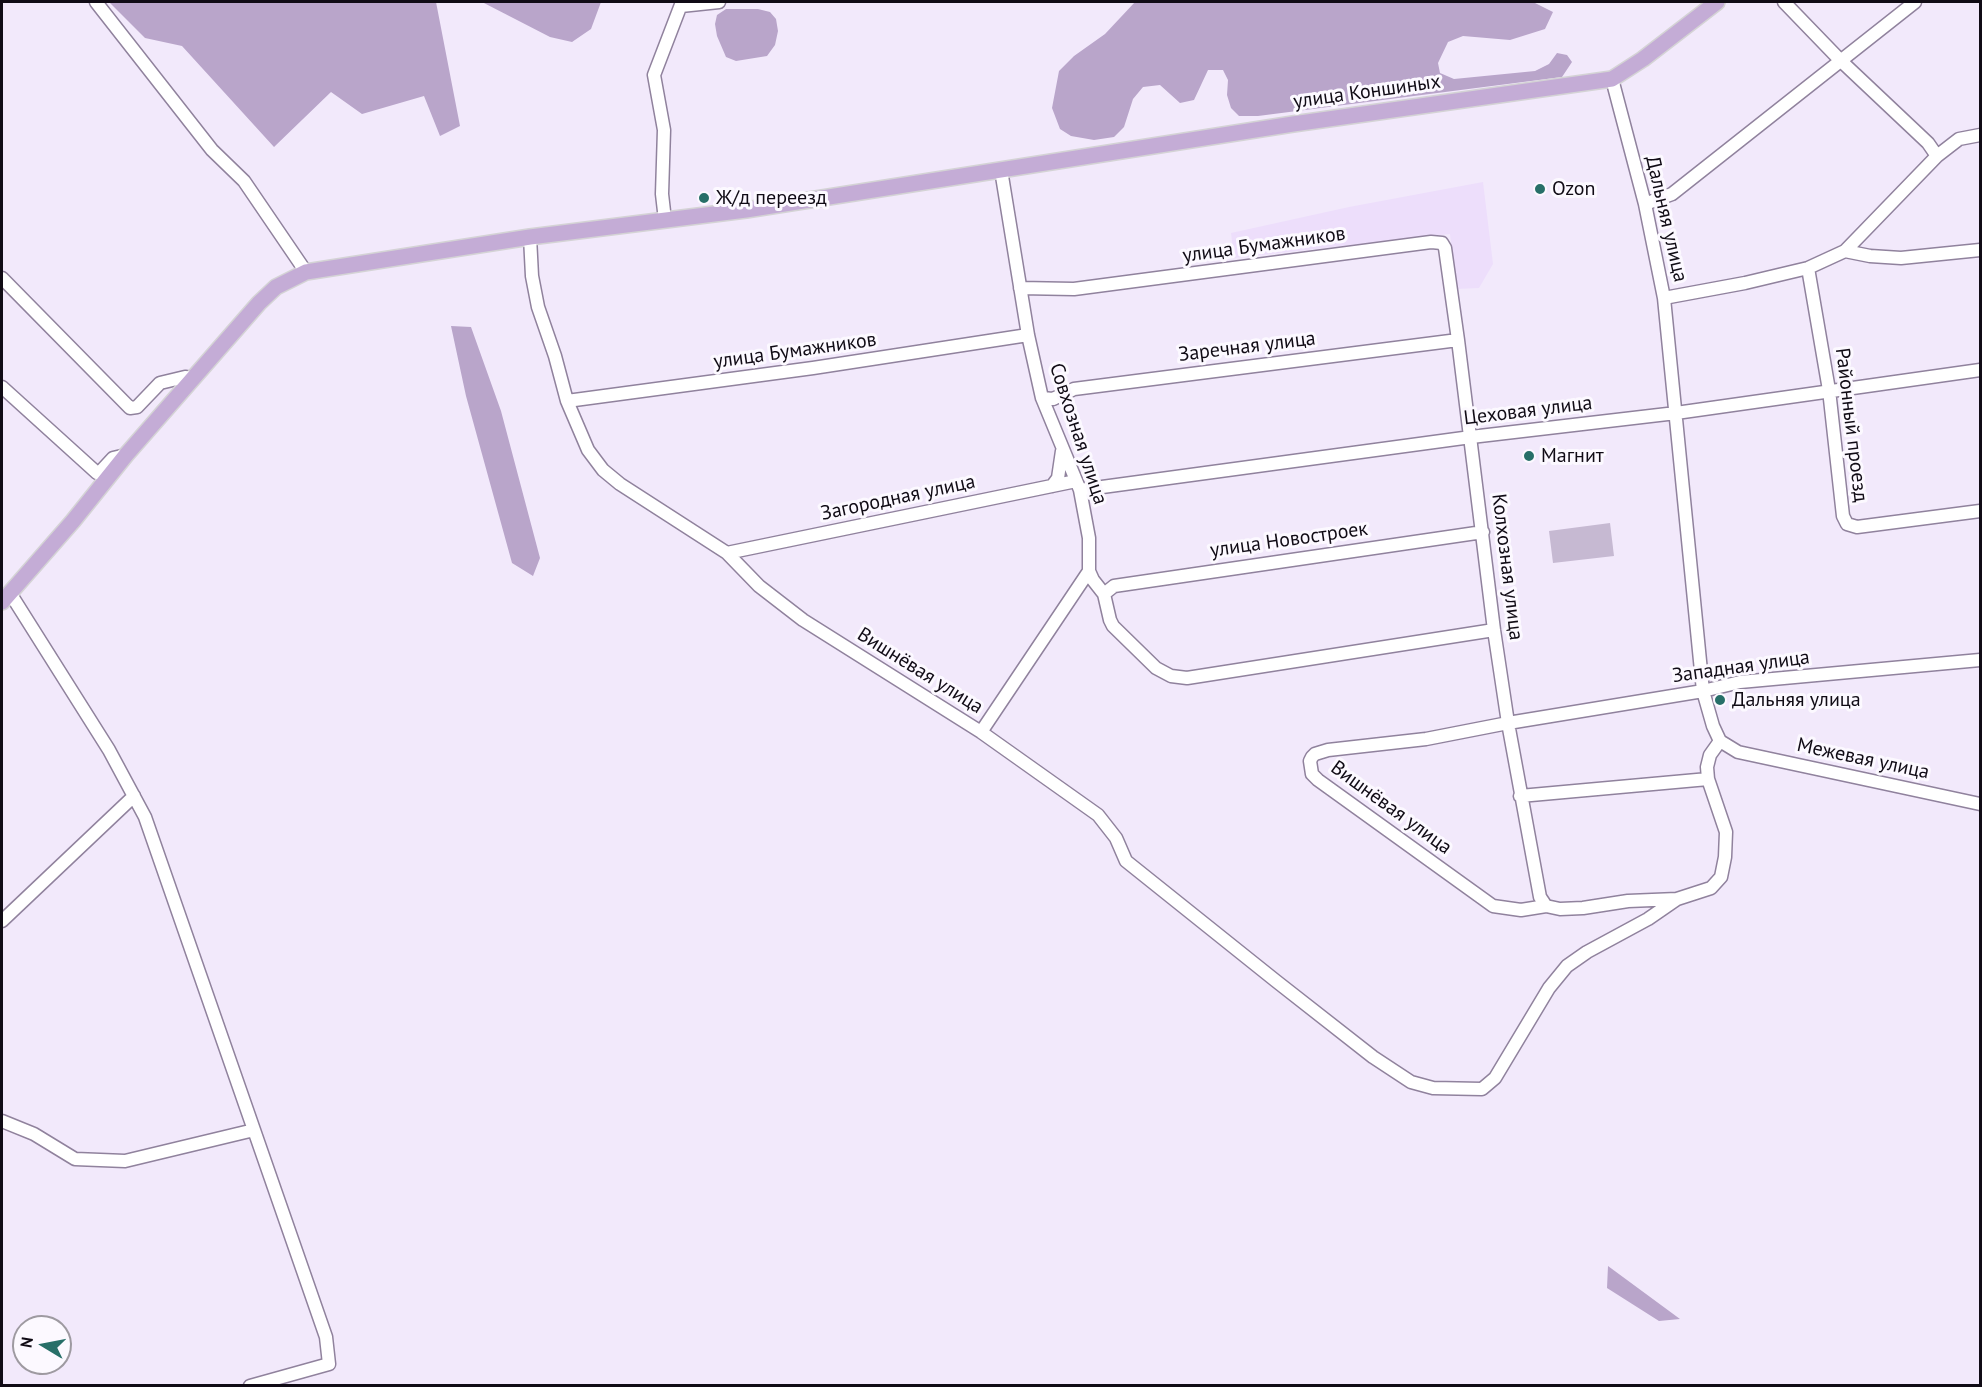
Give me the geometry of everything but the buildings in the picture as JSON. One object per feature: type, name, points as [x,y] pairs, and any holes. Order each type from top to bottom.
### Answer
[{"type":"main road","name":"улица Коншиных","points":[[6,598],[192,378],[259,303],[276,287],[306,272],[530,237],[665,220],[1000,170],[1293,124],[1612,79],[1717,2]]},
{"type":"street","points":[[96,2],[212,150],[244,181],[306,272]]},
{"type":"street","points":[[665,220],[662,177],[664,130],[654,75],[682,4],[719,2]]},
{"type":"street","points":[[1784,2],[1840,60],[1928,143],[1937,156]]},
{"type":"street","points":[[1645,204],[1672,194],[1915,2]]},
{"type":"street","name":"Дальняя улица","points":[[1612,79],[1645,204],[1664,298],[1703,692],[1720,741]]},
{"type":"street","points":[[1664,298],[1745,284],[1808,268],[1845,251],[1937,156],[1959,139],[1980,135]]},
{"type":"street","name":"Совхозная улица","points":[[1000,170],[1028,335],[1042,398],[1078,486],[1089,538],[1089,571]]},
{"type":"street","name":"Вишнёвая улица","points":[[530,237],[532,276],[538,307],[567,401],[588,450],[603,470],[620,484],[727,553],[759,586],[802,620],[981,732],[1098,815],[1116,838],[1126,861],[1373,1057],[1411,1082],[1433,1088],[1482,1089],[1495,1078],[1549,988],[1567,966],[1587,952],[1648,919],[1677,898]]},
{"type":"street","name":"улица Бумажников","points":[[1020,288],[1074,290],[1419,244],[1442,243]]},
{"type":"street","name":"Колхозная улица","points":[[1442,243],[1445,248],[1458,340],[1494,630],[1508,723],[1520,796],[1543,901]]},
{"type":"street","points":[[1845,251],[1870,256],[1901,258],[1980,250]]},
{"type":"street","name":"Районный проезд","points":[[1808,268],[1828,390],[1843,516],[1847,524],[1857,526],[1980,512]]},
{"type":"street","points":[[2,278],[130,408],[137,407],[160,383],[184,377],[192,378]]},
{"type":"street","name":"улица Бумажников","points":[[567,401],[778,374],[1028,335]]},
{"type":"street","name":"Заречная улица","points":[[1042,398],[1053,399],[1074,389],[1458,340]]},
{"type":"street","name":"Цеховая улица","points":[[1078,486],[1676,412],[1980,370]]},
{"type":"street","points":[[2,387],[97,472],[100,472],[113,458],[126,455]]},
{"type":"street","points":[[1052,486],[1058,478],[1062,447]]},
{"type":"street","name":"Загородная улица","points":[[727,553],[1052,486],[1078,486]]},
{"type":"street","name":"улица Новостроек","points":[[1104,594],[1114,586],[1483,532]]},
{"type":"street","points":[[1089,571],[1104,594],[1113,626],[1156,668],[1171,676],[1187,678],[1494,630]]},
{"type":"street","points":[[981,732],[1089,571]]},
{"type":"street","points":[[6,598],[109,750],[145,817],[326,1337],[329,1364],[250,1386]]},
{"type":"street","name":"Западная улица","points":[[1508,723],[1703,692],[1740,682],[1980,660]]},
{"type":"street","name":"Вишнёвая улица","points":[[1508,723],[1426,739],[1328,750],[1315,754],[1310,761],[1312,774],[1317,780],[1493,906],[1521,910],[1543,901]]},
{"type":"street","points":[[1543,901],[1560,909],[1583,908],[1628,901],[1677,898],[1711,888],[1721,877],[1726,832],[1708,779],[1707,767],[1710,755],[1720,741]]},
{"type":"street","name":"Межевая улица","points":[[1720,741],[1738,752],[1980,804]]},
{"type":"street","points":[[1520,796],[1708,779]]},
{"type":"street","points":[[2,921],[134,796]]},
{"type":"street","points":[[2,1121],[34,1134],[75,1159],[124,1161],[254,1130]]},
{"type":"shaded area","points":[[109,2],[436,2],[460,126],[440,136],[424,96],[362,114],[331,92],[274,147],[182,46],[145,38]]},
{"type":"shaded area","points":[[482,2],[601,2],[591,29],[572,42],[550,37]]},
{"type":"shaded area","points":[[1135,2],[1533,2],[1553,12],[1545,29],[1510,40],[1463,36],[1448,42],[1438,63],[1440,73],[1454,79],[1535,71],[1549,64],[1557,53],[1567,55],[1572,62],[1562,77],[1258,116],[1239,116],[1231,108],[1227,95],[1228,80],[1223,70],[1208,70],[1194,100],[1180,103],[1160,85],[1143,87],[1133,99],[1124,127],[1114,137],[1094,140],[1071,136],[1060,129],[1052,108],[1059,71],[1074,56],[1105,34]]},
{"type":"shaded area","points":[[726,9],[758,9],[770,12],[776,19],[778,31],[775,45],[767,56],[736,61],[726,57],[717,36],[715,24],[717,15]]},
{"type":"shaded area","points":[[1483,182],[1493,264],[1479,288],[1456,289],[1450,234],[1234,258],[1231,233],[1349,207]]},
{"type":"shaded area","points":[[451,326],[471,327],[501,411],[540,558],[533,576],[512,563],[466,396]]},
{"type":"shaded area","points":[[1610,523],[1614,556],[1553,563],[1549,531]]},
{"type":"shaded area","points":[[1608,1266],[1680,1319],[1659,1321],[1607,1288]]},
{"type":"place","name":"Ozon","points":[[1540,189]]},
{"type":"place","name":"Ж/д переезд","points":[[704,198]]},
{"type":"place","name":"Магнит","points":[[1529,456]]},
{"type":"place","name":"Дальняя улица","points":[[1720,700]]}]
